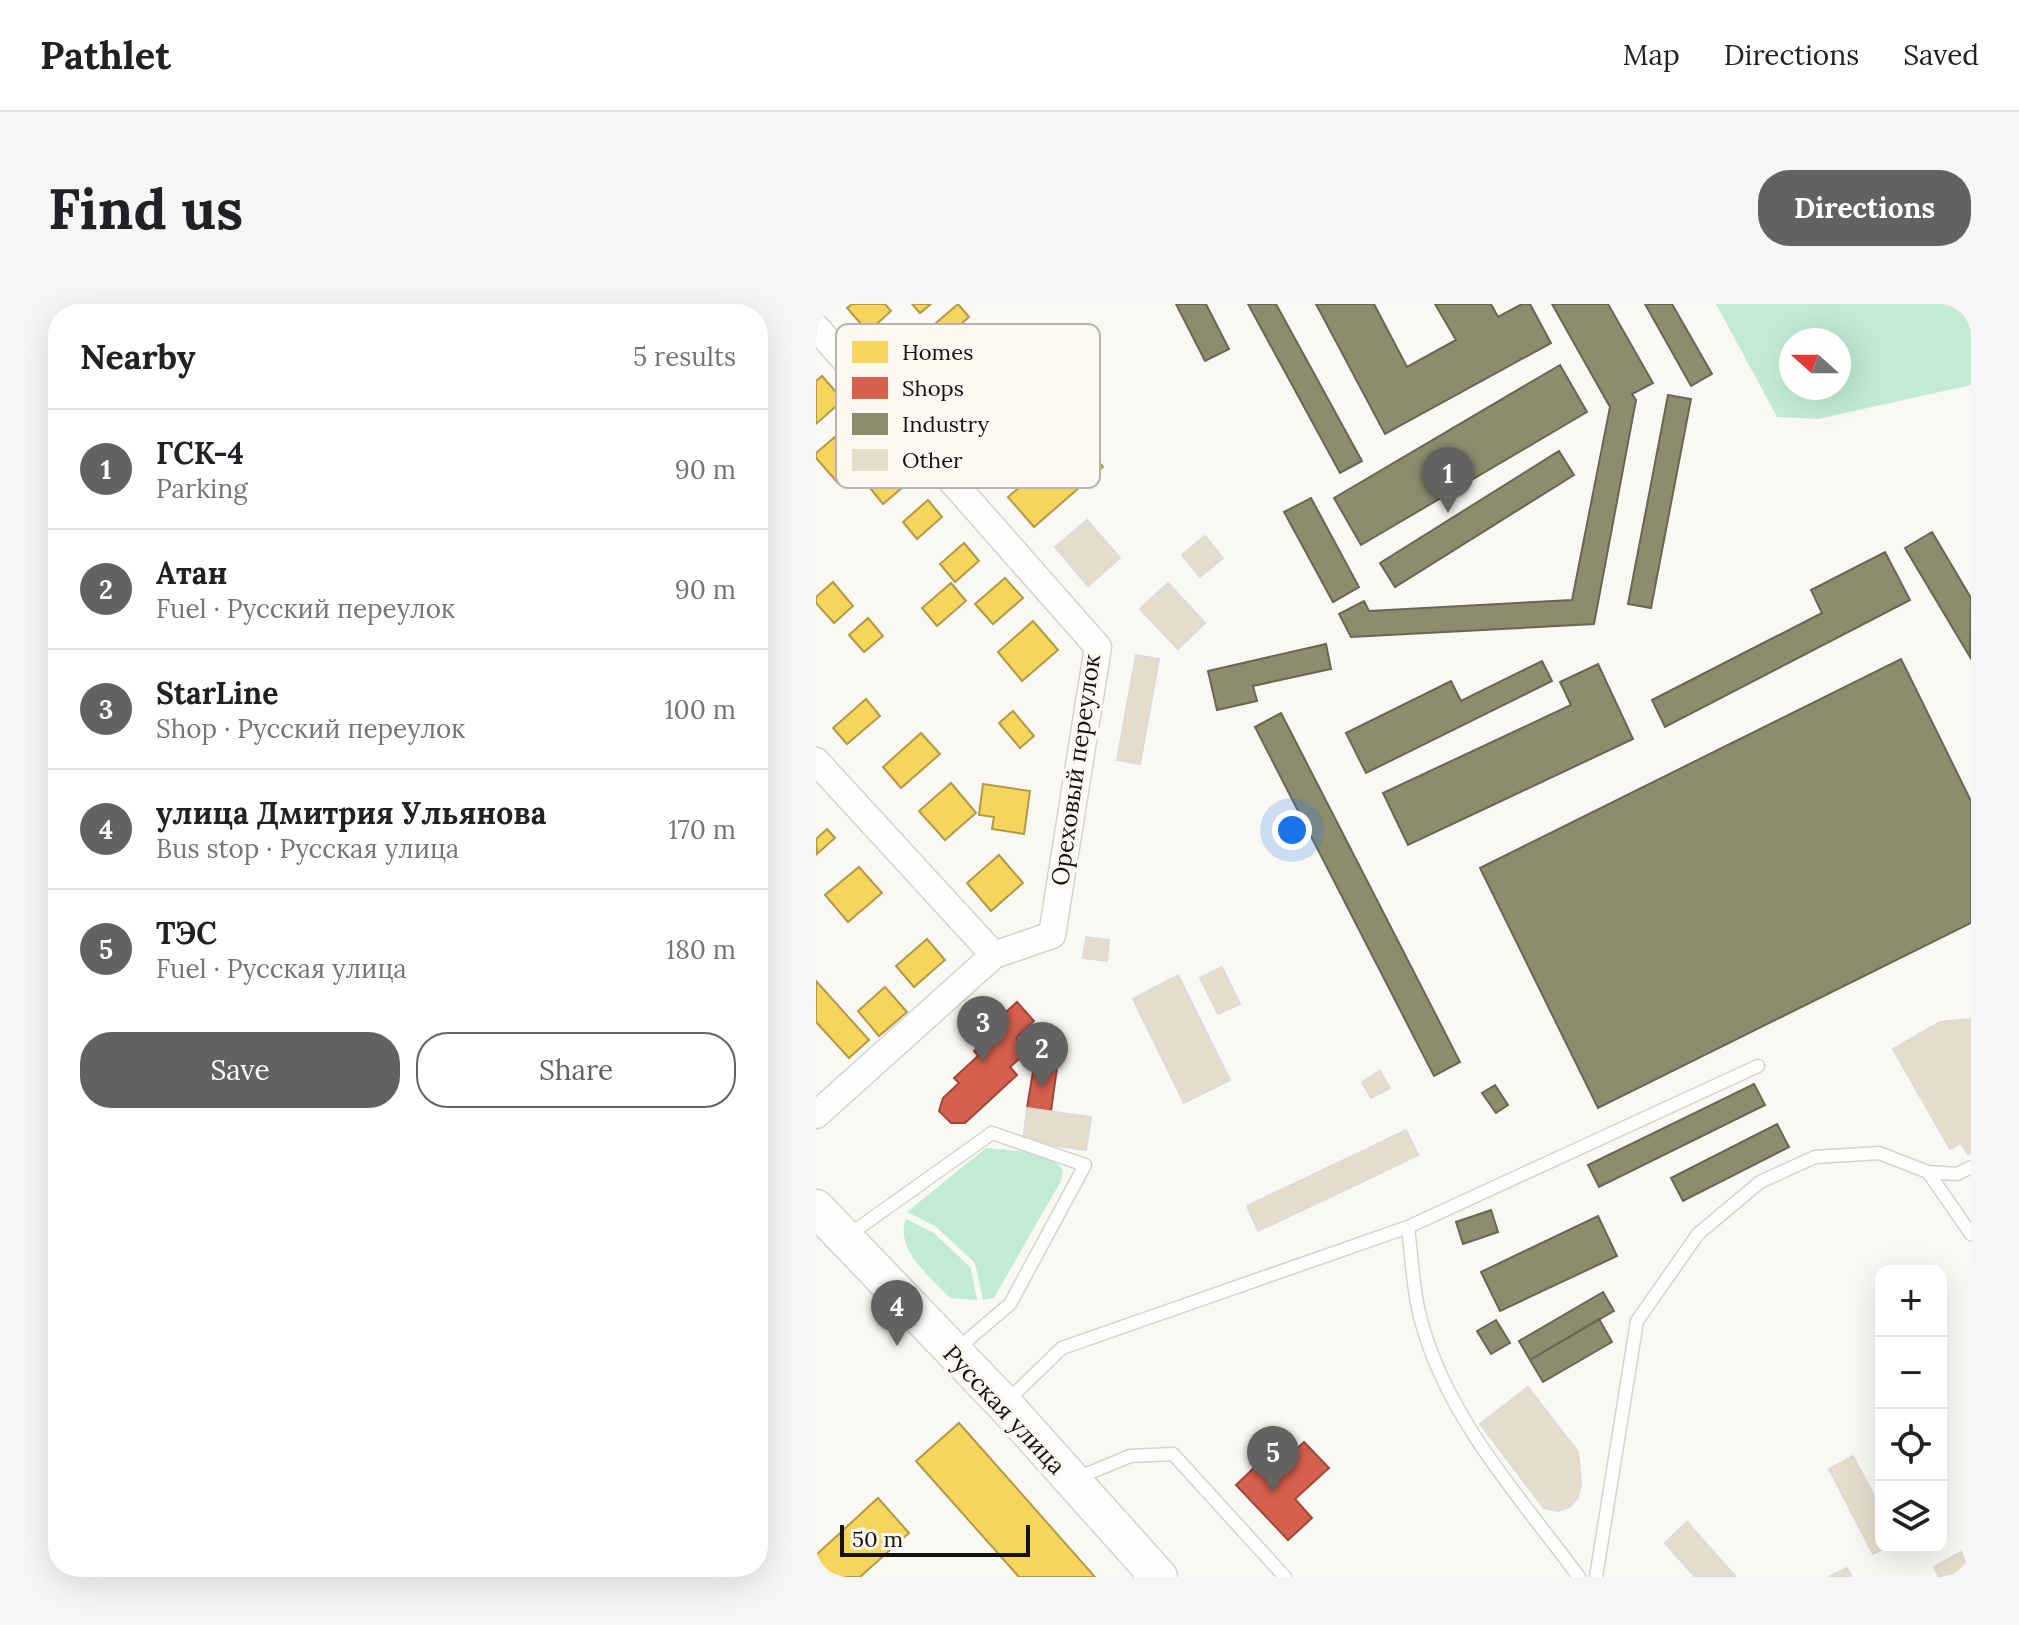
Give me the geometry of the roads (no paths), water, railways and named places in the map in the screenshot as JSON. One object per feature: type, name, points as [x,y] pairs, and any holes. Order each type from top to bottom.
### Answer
[{"type":"main road","name":"Русская улица","points":[[816,1208],[1004,1404],[1159,1577]]},
{"type":"street","name":"Ореховый переулок","points":[[816,327],[836,350]]},
{"type":"street","name":"Ореховый переулок","points":[[958,488],[1098,647],[1052,935],[994,955]]},
{"type":"street","points":[[816,761],[994,955],[816,1115]]},
{"type":"lane","points":[[1004,1404],[1062,1348],[1408,1227],[1758,1066]]},
{"type":"lane","points":[[844,1238],[992,1133],[1085,1165],[1010,1304],[952,1353]]},
{"type":"lane","points":[[1596,1577],[1637,1321],[1698,1234],[1760,1182],[1815,1157],[1879,1153],[1928,1172],[1957,1174],[1971,1167]]},
{"type":"lane","points":[[1928,1172],[1971,1234]]},
{"type":"lane","points":[[1408,1227],[1422,1323],[1442,1375],[1494,1467],[1579,1577]]},
{"type":"lane","points":[[1070,1481],[1130,1456],[1173,1454],[1285,1577]]},
{"type":"place","name":"ГСК-4","points":[[1448,513]]},
{"type":"place","name":"StarLine","points":[[983,1062]]},
{"type":"place","name":"Атан","points":[[1042,1088]]},
{"type":"place","name":"улица Дмитрия Ульянова","points":[[897,1346]]},
{"type":"place","name":"ТЭС","points":[[1273,1492]]}]
